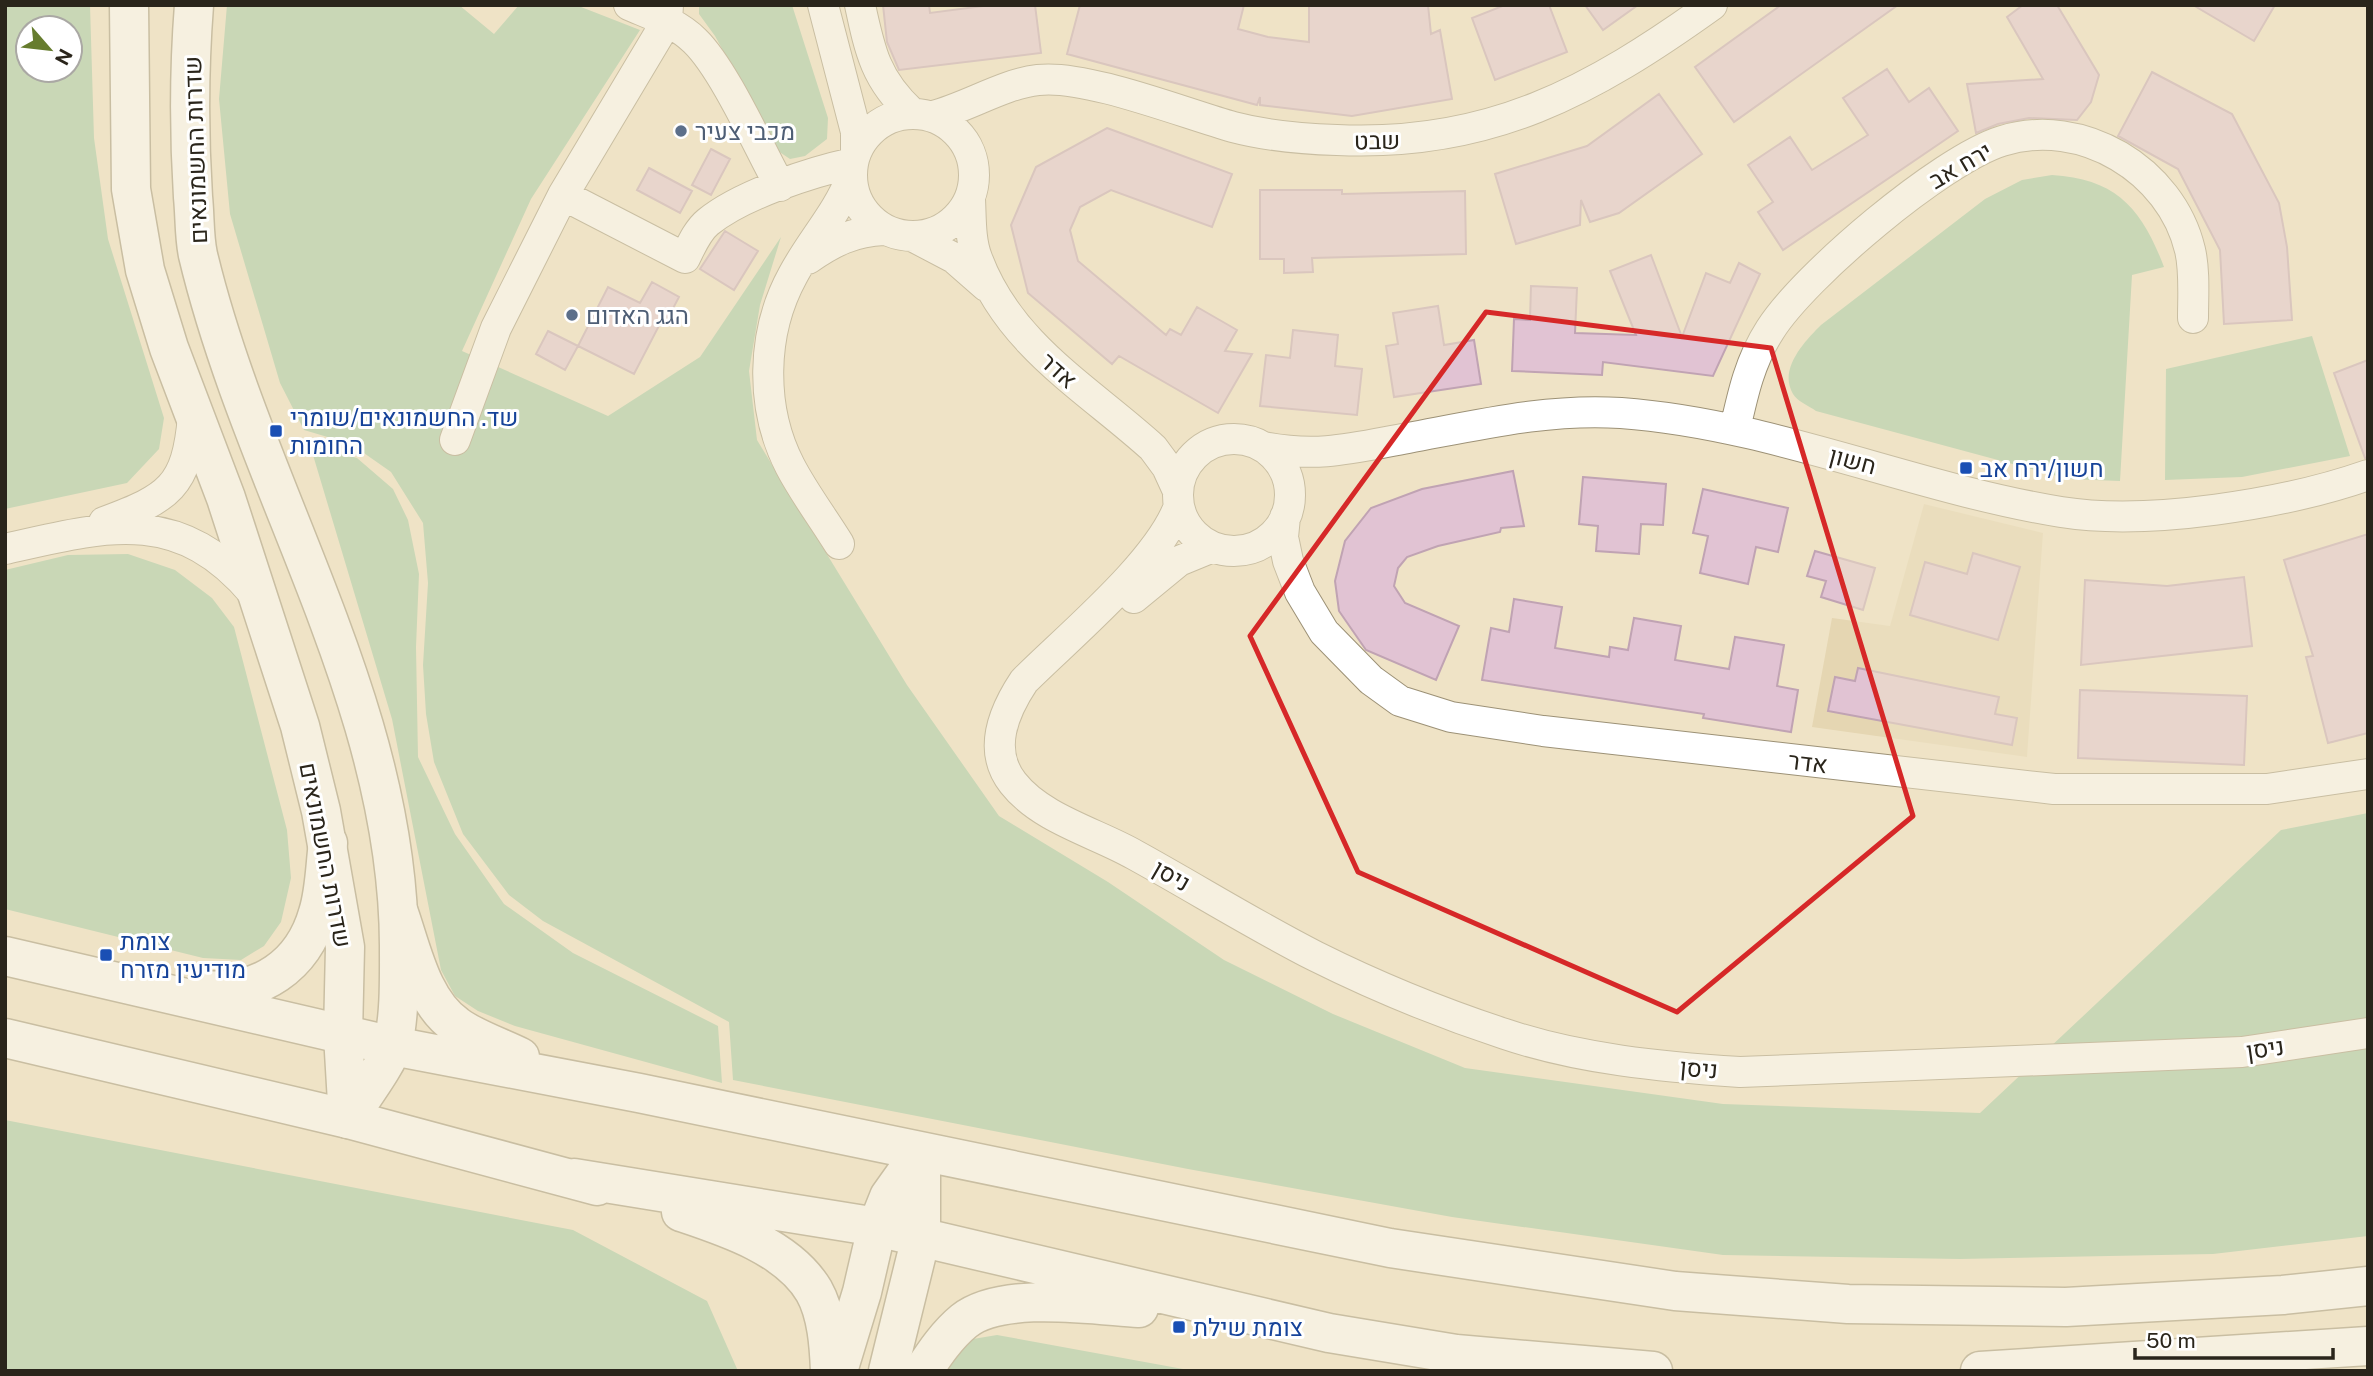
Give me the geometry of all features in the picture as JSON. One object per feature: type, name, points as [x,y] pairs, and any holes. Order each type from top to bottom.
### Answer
[{"type":"main road","name":"שדרות החשמונאים","points":[[130,5],[131,189],[145,270],[226,498],[300,726],[328,843],[345,947],[343,1035],[348,1119]]},
{"type":"main road","name":"שדרות החשמונאים","points":[[194,5],[191,104],[197,252],[220,331],[312,570],[378,771],[399,913],[399,971],[393,1046],[348,1119]]},
{"type":"main road","points":[[120,983],[214,991],[256,987],[272,978],[291,963],[318,913],[328,843]]},
{"type":"main road","points":[[399,913],[422,979],[438,1007],[456,1026],[527,1060],[639,1093]]},
{"type":"main road","points":[[5,956],[393,1046],[639,1093],[1390,1248],[1675,1291],[1848,1304],[2066,1307],[2368,1286]]},
{"type":"main road","points":[[5,1038],[348,1119],[574,1178],[713,1223],[773,1251],[814,1292],[825,1326],[830,1371]]},
{"type":"main road","points":[[838,1371],[862,1292],[877,1227],[889,1197],[921,1152]]},
{"type":"main road","points":[[888,1371],[921,1237],[921,1152]]},
{"type":"main road","points":[[574,1178],[877,1227],[1329,1333],[1456,1354],[1642,1370]]},
{"type":"main road","points":[[923,1371],[946,1337],[964,1321],[1005,1305],[1066,1304],[1238,1313]]},
{"type":"main road","points":[[1980,1371],[2368,1346]]},
{"type":"main road","points":[[2160,1371],[2213,1356]]},
{"type":"street","points":[[629,5],[667,13],[695,41],[717,72],[780,186]]},
{"type":"street","points":[[822,5],[856,132],[853,165],[861,208],[884,230]]},
{"type":"street","points":[[860,5],[876,68],[885,85],[923,115],[957,131],[971,154],[974,168]]},
{"type":"street","name":"שבט","points":[[923,115],[1018,85],[1049,79],[1087,84],[1255,133],[1359,141],[1415,139],[1514,118],[1565,97],[1610,73],[1712,5]]},
{"type":"street","points":[[455,440],[496,328],[563,195],[667,13]]},
{"type":"street","points":[[799,265],[845,237],[862,231],[884,230],[914,237],[941,230],[963,212],[970,200],[979,135],[985,120],[1004,94],[1018,85]]},
{"type":"street","points":[[839,544],[790,466],[769,405],[771,339],[779,306],[799,265],[844,197],[863,140],[884,121],[923,115]]},
{"type":"street","name":"ירח אב","points":[[1735,429],[1749,370],[1770,329],[1793,299],[1845,249],[1931,179],[2001,141],[2048,134],[2083,139],[2121,157],[2147,176],[2174,206],[2191,251],[2193,318]]},
{"type":"street","points":[[563,195],[685,258],[707,222],[734,206],[825,169],[853,165]]},
{"type":"street","name":"אדר","points":[[970,200],[976,257],[994,294]]},
{"type":"street","name":"אדר","points":[[914,237],[954,258],[994,294],[1040,355],[1137,433],[1167,467],[1179,499]]},
{"type":"street","points":[[5,549],[74,533],[142,508],[166,493],[181,475],[190,452],[193,411]]},
{"type":"street","name":"חשון","points":[[1263,447],[1298,454],[1335,451],[1561,413],[1621,413],[1735,429],[1978,494],[2063,512],[2118,517],[2274,500],[2368,475]]},
{"type":"street","name":"אדר","points":[[1137,433],[1161,442],[1208,446]]},
{"type":"street","points":[[1233,439],[1263,447],[1281,465],[1287,476],[1287,506],[1279,528],[1259,545],[1224,549],[1191,531],[1179,499],[1188,463],[1208,446],[1233,439]]},
{"type":"street","name":"חשון","points":[[1287,506],[1315,464],[1335,451]]},
{"type":"street","name":"ניסן","points":[[1179,499],[1172,525],[1147,558],[1024,681],[1002,723],[1000,748],[1004,768],[1013,783],[1044,809],[1315,956],[1506,1035],[1563,1049],[1683,1068],[1740,1072],[2242,1052],[2368,1032]]},
{"type":"street","name":"אדר","points":[[1287,506],[1286,549],[1300,592],[1324,632],[1371,680],[1400,701],[1451,717],[1570,734],[2054,789],[2267,789],[2368,774]]},
{"type":"street","points":[[74,533],[130,528],[186,540],[213,554],[236,573],[258,599]]},
{"type":"street","name":"אדר","points":[[1224,549],[1262,563],[1300,592]]},
{"type":"street","name":"ניסן","points":[[1080,827],[1033,786],[1022,770],[1018,753],[1021,729],[1029,710],[1048,684],[1149,583],[1179,561],[1224,549]]},
{"type":"highlighted area","points":[[1486,312],[1771,348],[1913,816],[1677,1012],[1358,872],[1250,636]]},
{"type":"shaded area","points":[[1924,504],[2043,533],[2027,757],[1812,727],[1832,618],[1890,626]]},
{"type":"green space","points":[[5,5],[90,5],[94,138],[108,239],[164,418],[159,449],[127,483],[5,509]]},
{"type":"green space","points":[[227,5],[459,5],[494,34],[519,5],[576,5],[640,30],[531,199],[462,351],[608,416],[700,357],[781,237],[760,305],[749,371],[757,440],[907,685],[999,816],[1108,882],[1224,960],[1333,1014],[1465,1068],[1723,1104],[1980,1113],[2281,830],[2368,813],[2368,1236],[2213,1254],[1960,1259],[1723,1255],[1452,1217],[1188,1169],[733,1080],[729,1022],[543,921],[509,895],[463,834],[434,762],[426,714],[423,665],[428,583],[423,523],[391,472],[351,444],[304,430],[280,383],[230,214],[219,99]]},
{"type":"green space","points":[[699,5],[792,5],[828,118],[827,139],[805,156],[790,159],[778,151],[715,36],[699,14]]},
{"type":"green space","points":[[2052,175],[2094,183],[2124,201],[2146,229],[2164,267],[2132,275],[2120,481],[2068,479],[1816,411],[1795,397],[1789,385],[1791,365],[1801,347],[1821,325],[1985,199],[2022,180]]},
{"type":"green space","points":[[2312,336],[2350,456],[2242,477],[2165,480],[2166,369]]},
{"type":"green space","points":[[310,445],[357,458],[393,489],[408,520],[419,574],[416,647],[418,757],[455,834],[504,904],[573,953],[718,1026],[722,1083],[515,1026],[478,1011],[455,996],[441,970],[392,719]]},
{"type":"green space","points":[[128,554],[175,570],[212,598],[234,627],[287,830],[291,878],[281,922],[264,946],[241,960],[203,958],[5,909],[5,570],[68,555]]},
{"type":"green space","points":[[5,1120],[573,1230],[707,1301],[738,1371],[5,1371]]},
{"type":"green space","points":[[997,1335],[1194,1371],[945,1371],[967,1340]]},
{"type":"building","points":[[883,5],[929,5],[930,13],[991,5],[1035,5],[1041,53],[899,70],[887,42]]},
{"type":"building","points":[[1080,5],[1244,5],[1238,29],[1268,37],[1309,42],[1309,5],[1428,5],[1431,34],[1440,30],[1452,99],[1352,116],[1260,105],[1260,97],[1257,105],[1067,54]]},
{"type":"building","points":[[1505,5],[1549,5],[1567,52],[1495,80],[1472,18]]},
{"type":"building","points":[[1585,5],[1638,5],[1603,30]]},
{"type":"building","points":[[1781,5],[1898,5],[1734,122],[1695,67]]},
{"type":"building","points":[[2023,5],[2057,5],[2099,75],[2091,102],[2077,120],[2029,118],[1998,124],[1976,133],[1967,84],[2043,79],[2007,17]]},
{"type":"building","points":[[2193,5],[2275,5],[2254,41]]},
{"type":"building","points":[[1887,69],[1909,102],[1929,88],[1958,131],[1783,250],[1758,212],[1773,202],[1748,165],[1790,137],[1812,170],[1868,135],[1843,98]]},
{"type":"building","points":[[2152,72],[2232,114],[2279,203],[2287,247],[2292,320],[2224,324],[2220,250],[2178,169],[2118,136]]},
{"type":"building","points":[[1659,94],[1702,154],[1619,213],[1590,222],[1581,200],[1580,225],[1516,244],[1495,174],[1587,146]]},
{"type":"building","points":[[1107,128],[1232,174],[1212,227],[1111,190],[1080,207],[1070,230],[1078,261],[1166,335],[1170,329],[1181,335],[1197,307],[1237,330],[1225,351],[1252,354],[1218,413],[1119,356],[1112,364],[1028,293],[1011,225],[1036,167]]},
{"type":"building","points":[[711,149],[730,159],[711,195],[692,185]]},
{"type":"building","points":[[649,168],[692,191],[680,213],[637,190]]},
{"type":"building","points":[[1260,190],[1342,190],[1342,194],[1465,191],[1466,254],[1312,258],[1313,272],[1284,273],[1284,259],[1260,259]]},
{"type":"building","points":[[725,231],[758,251],[734,290],[700,269]]},
{"type":"building","points":[[1651,255],[1682,337],[1706,273],[1730,283],[1739,263],[1760,274],[1713,376],[1603,362],[1602,375],[1512,371],[1514,319],[1530,320],[1531,286],[1577,288],[1575,333],[1636,335],[1610,271]]},
{"type":"building","points":[[652,282],[679,297],[668,318],[664,316],[634,374],[578,346],[608,287],[640,303]]},
{"type":"building","points":[[1438,306],[1444,345],[1474,340],[1481,384],[1394,397],[1386,346],[1398,344],[1393,313]]},
{"type":"building","points":[[1293,330],[1338,335],[1335,366],[1362,369],[1357,415],[1260,406],[1266,355],[1290,358]]},
{"type":"building","points":[[548,331],[578,346],[565,370],[536,354]]},
{"type":"building","points":[[2368,360],[2368,458],[2365,458],[2334,373]]},
{"type":"building","points":[[1513,471],[1524,526],[1501,528],[1500,532],[1438,546],[1407,557],[1398,568],[1394,586],[1405,603],[1459,626],[1436,680],[1366,650],[1339,611],[1335,581],[1345,541],[1371,508],[1422,489]]},
{"type":"building","points":[[1583,477],[1666,484],[1663,525],[1641,524],[1639,554],[1596,551],[1598,526],[1579,524]]},
{"type":"building","points":[[1703,489],[1788,508],[1778,552],[1756,547],[1748,584],[1700,573],[1708,536],[1693,533]]},
{"type":"building","points":[[2368,534],[2368,733],[2328,743],[2306,657],[2313,656],[2284,560]]},
{"type":"building","points":[[1815,551],[1875,568],[1863,610],[1821,597],[1826,581],[1807,576]]},
{"type":"building","points":[[1973,553],[2020,567],[1998,640],[1910,615],[1925,562],[1967,574]]},
{"type":"building","points":[[2244,577],[2252,646],[2081,665],[2085,580],[2167,586]]},
{"type":"building","points":[[1514,599],[1562,607],[1555,648],[1609,657],[1610,647],[1628,650],[1634,618],[1681,626],[1675,660],[1729,669],[1735,637],[1784,645],[1777,686],[1798,690],[1791,732],[1703,718],[1704,714],[1482,680],[1491,628],[1509,632]]},
{"type":"building","points":[[1858,668],[1999,697],[1995,714],[2017,718],[2012,745],[1828,711],[1835,677],[1855,681]]},
{"type":"building","points":[[2080,690],[2247,696],[2244,765],[2078,758]]},
{"type":"place","name":"מכבי צעיר","points":[[681,131]]},
{"type":"place","name":"הגג האדום","points":[[572,315]]},
{"type":"place","name":"שד. החשמונאים/שומרי החומות","points":[[276,431]]},
{"type":"place","name":"חשון/ירח אב","points":[[1966,468]]},
{"type":"place","name":"צומת מודיעין מזרח","points":[[106,955]]},
{"type":"place","name":"צומת שילת","points":[[1179,1327]]}]
